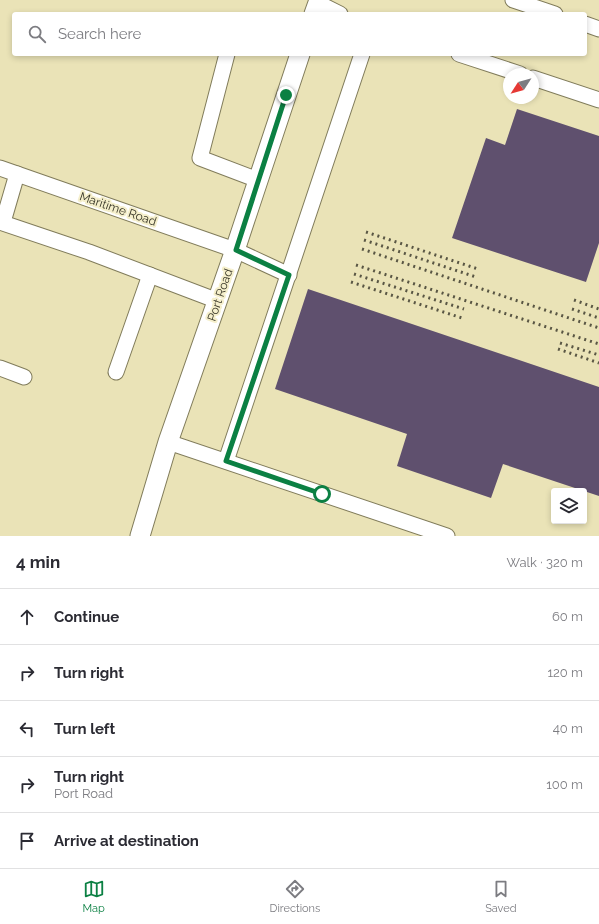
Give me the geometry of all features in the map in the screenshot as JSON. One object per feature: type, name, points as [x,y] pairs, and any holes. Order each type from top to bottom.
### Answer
[{"type":"main road","name":"Port Road","points":[[140,536],[168,442],[236,250],[299,56]]},
{"type":"street","points":[[513,0],[549,12]]},
{"type":"street","points":[[317,6],[334,12]]},
{"type":"street","points":[[587,25],[599,29]]},
{"type":"street","points":[[226,56],[200,158],[258,180]]},
{"type":"street","points":[[226,461],[361,56]]},
{"type":"street","points":[[465,56],[503,68]]},
{"type":"street","points":[[539,80],[599,100]]},
{"type":"street","name":"Maritime Road","points":[[0,168],[236,250],[289,275]]},
{"type":"street","points":[[17,174],[1,222],[89,252],[218,301]]},
{"type":"street","points":[[116,372],[150,275]]},
{"type":"street","points":[[0,368],[24,377]]},
{"type":"street","points":[[168,442],[447,536]]},
{"type":"shaded area","points":[[0,0],[599,0],[599,536],[0,536]]},
{"type":"building","points":[[517,109],[599,136],[599,243],[586,282],[452,238],[486,138],[505,145]]},
{"type":"building","points":[[308,289],[599,387],[599,496],[587,492],[587,488],[575,488],[503,464],[491,498],[397,466],[407,434],[275,389]]},
{"type":"railway","points":[[366,232],[478,269]]},
{"type":"railway","points":[[364,240],[476,277]]},
{"type":"railway","points":[[362,249],[599,328]]},
{"type":"railway","points":[[356,265],[599,344]]},
{"type":"railway","points":[[354,274],[464,309]]},
{"type":"railway","points":[[351,282],[462,318]]},
{"type":"railway","points":[[574,300],[599,309]]},
{"type":"railway","points":[[572,309],[599,318]]},
{"type":"railway","points":[[560,343],[599,355]]},
{"type":"railway","points":[[558,349],[599,363]]},
{"type":"route","points":[[286,95],[236,250],[289,275],[226,461],[322,494]]}]
